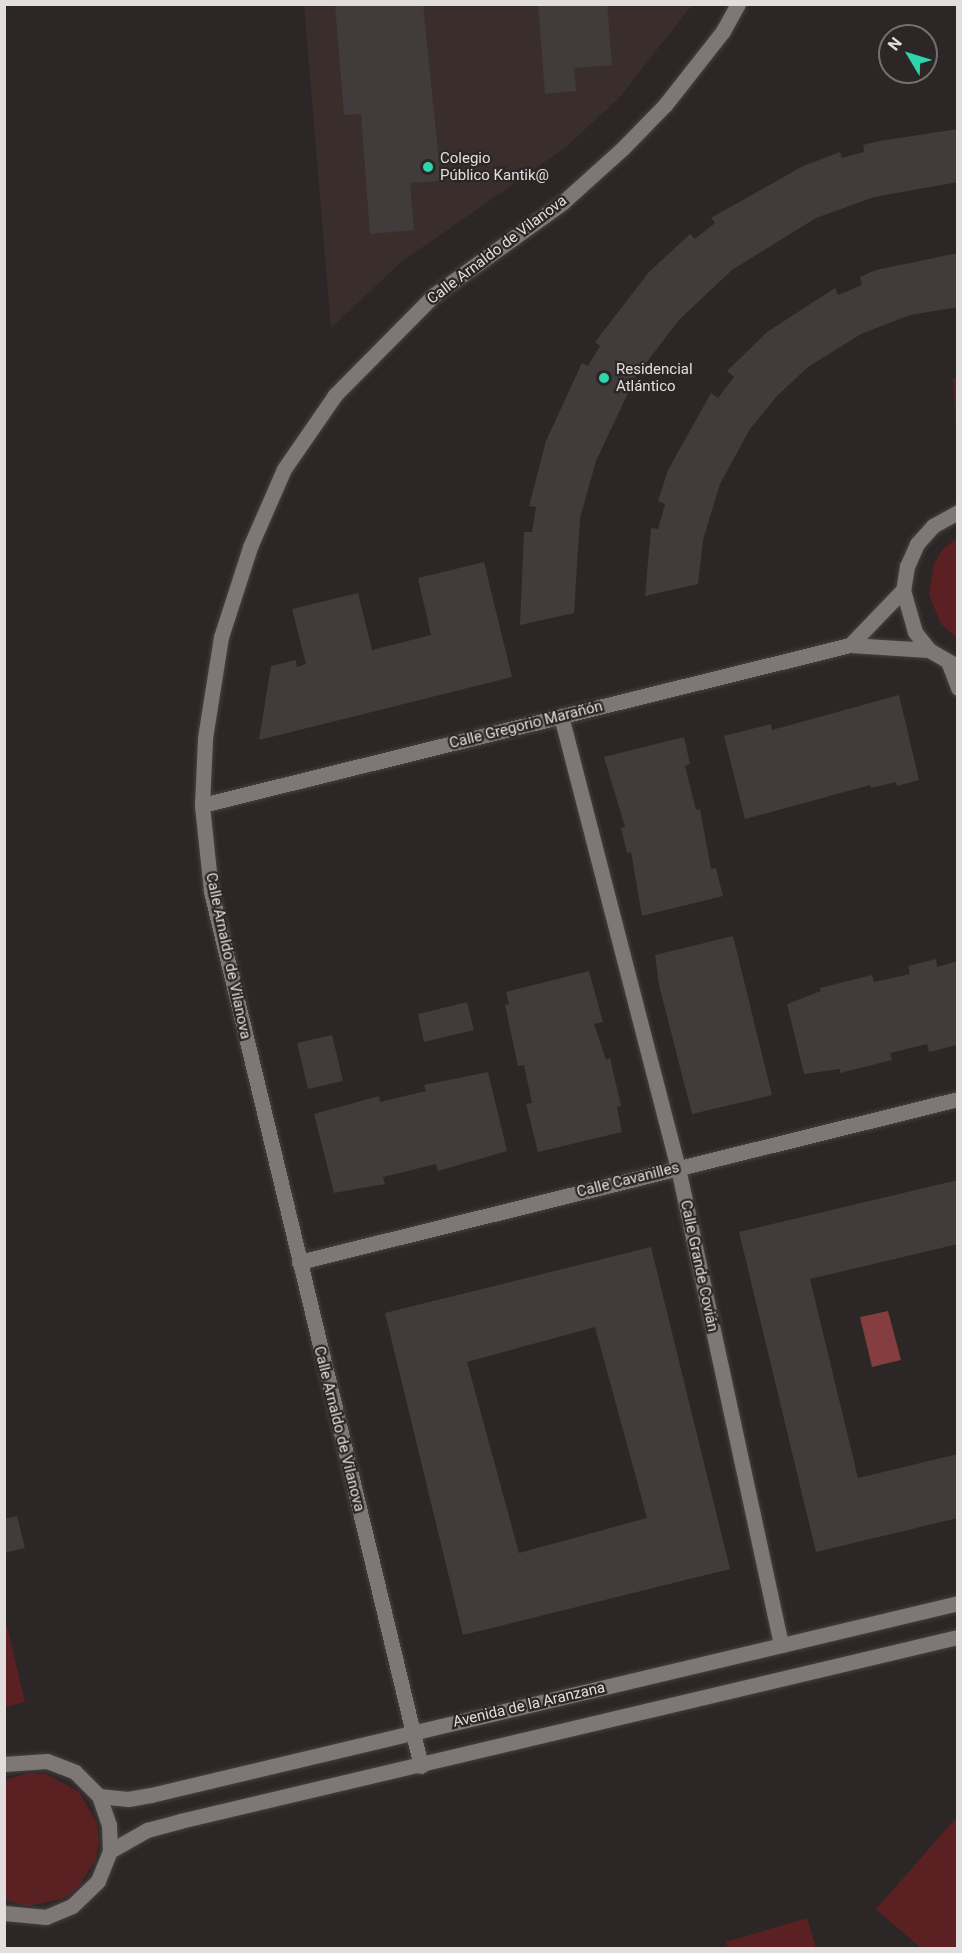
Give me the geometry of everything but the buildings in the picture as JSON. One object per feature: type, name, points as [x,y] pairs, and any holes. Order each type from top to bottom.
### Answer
[{"type":"street","name":"Calle Arnaldo de Vilanova","points":[[421,1766],[211,891],[202,805],[206,738],[220,637],[250,547],[284,469],[335,395],[379,347],[434,296],[562,203],[629,142],[665,105],[723,31],[738,4]]},
{"type":"street","points":[[957,512],[933,526],[917,544],[907,566],[903,590],[915,633],[929,650],[953,665],[957,688]]},
{"type":"street","points":[[850,645],[903,590]]},
{"type":"street","name":"Calle Gregorio Marañón","points":[[202,805],[850,645],[929,650]]},
{"type":"street","name":"Calle Grande Covián","points":[[561,716],[678,1168],[782,1645]]},
{"type":"street","name":"Calle Cavanilles","points":[[299,1262],[957,1099]]},
{"type":"street","name":"Avenida de la Aranzana","points":[[99,1796],[128,1799],[151,1795],[957,1603]]},
{"type":"street","points":[[110,1851],[147,1830],[957,1637]]},
{"type":"street","points":[[4,1764],[47,1761],[75,1772],[99,1796],[109,1825],[110,1851],[98,1881],[72,1906],[46,1917],[5,1915]]},
{"type":"shaded area","name":"Colegio Público Kantik@","points":[[304,5],[692,5],[619,98],[566,147],[400,263],[331,328]]},
{"type":"shaded area","points":[[953,378],[957,378],[957,444]]},
{"type":"shaded area","points":[[957,538],[957,638],[941,624],[929,595],[934,564],[942,550]]},
{"type":"shaded area","points":[[888,1311],[901,1360],[872,1367],[860,1317]]},
{"type":"shaded area","points":[[4,1614],[25,1702],[5,1707],[4,1707]]},
{"type":"shaded area","points":[[29,1773],[47,1774],[79,1792],[97,1823],[99,1841],[96,1859],[77,1889],[62,1899],[27,1906],[5,1900],[4,1780]]},
{"type":"shaded area","points":[[957,1817],[957,1948],[921,1948],[876,1909]]},
{"type":"shaded area","points":[[807,1918],[816,1948],[728,1948],[726,1942]]},
{"type":"place","name":"Colegio Público Kantik@","points":[[428,167]]},
{"type":"place","name":"Residencial Atlántico","points":[[604,378]]}]
